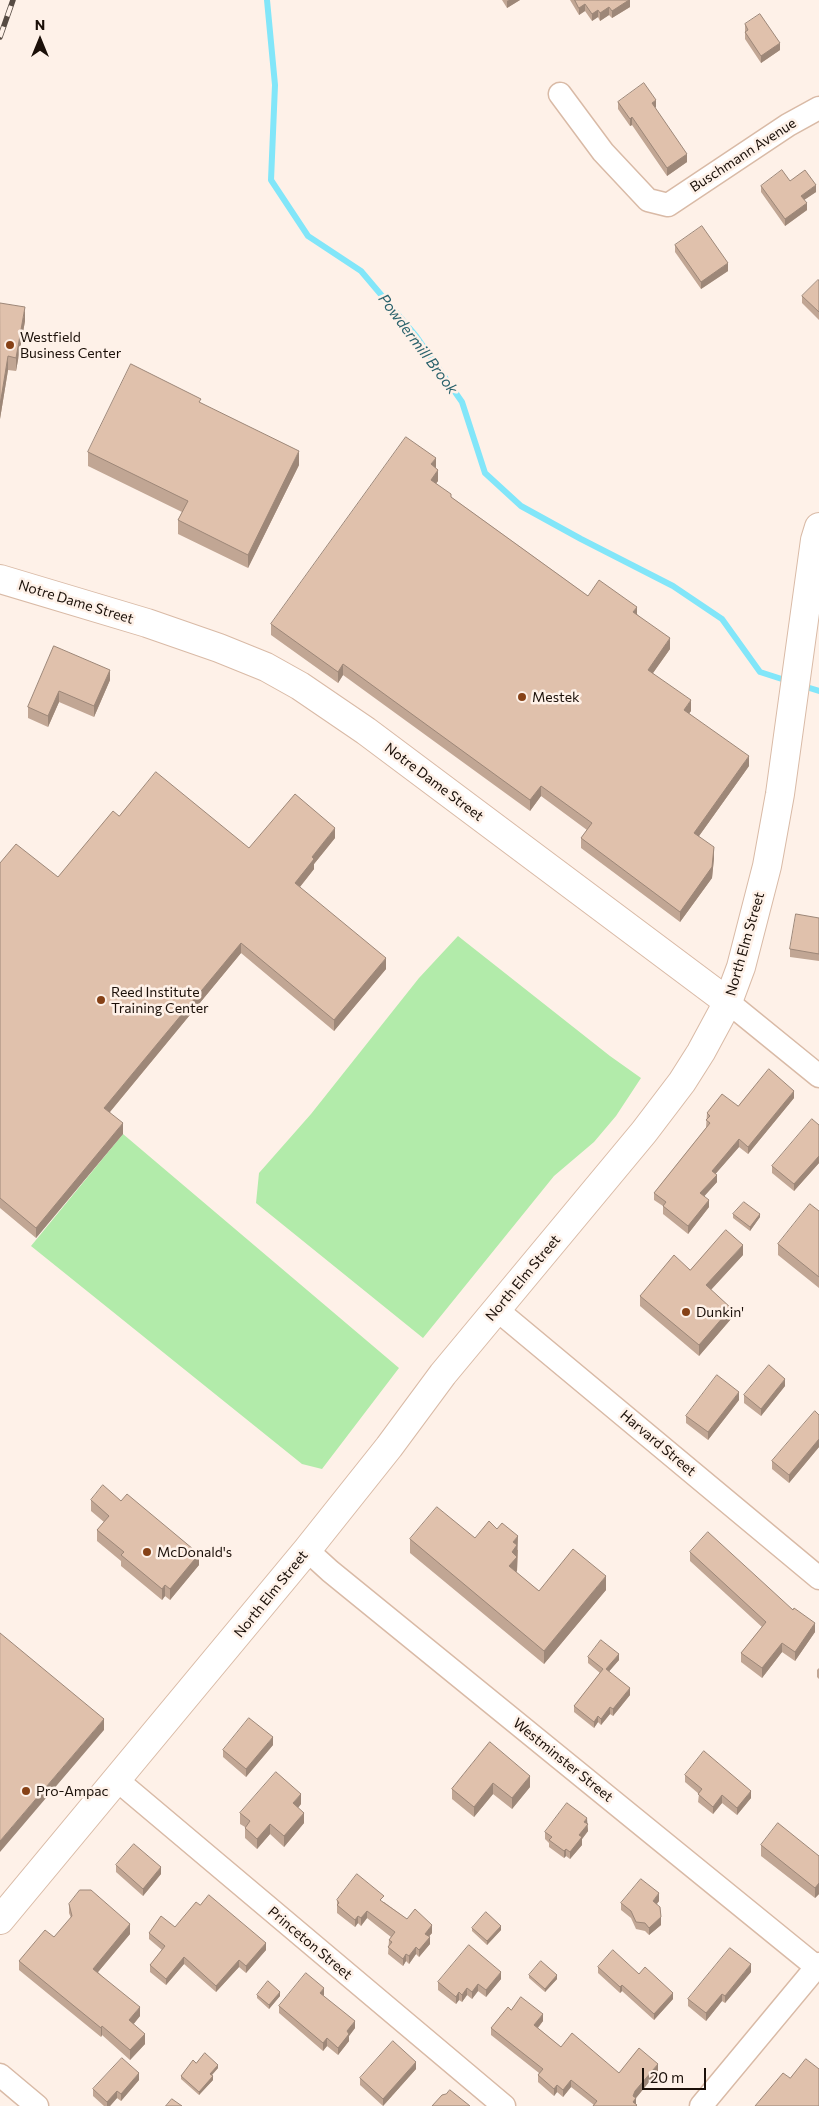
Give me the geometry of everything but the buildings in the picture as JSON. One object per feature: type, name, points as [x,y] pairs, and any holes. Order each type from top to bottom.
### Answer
[{"type":"main road","name":"North Elm Street","points":[[0,1920],[307,1550],[389,1447],[443,1374],[644,1132],[682,1082],[728,1002],[750,936],[767,866],[780,794],[799,646],[815,540],[819,527]]},
{"type":"main road","name":"Notre Dame Street","points":[[0,579],[196,640],[243,657],[283,677],[358,725],[728,1002]]},
{"type":"street","name":"Buschmann Avenue","points":[[560,94],[603,152],[648,200],[668,205],[788,125],[819,108]]},
{"type":"street","name":"Notre Dame Street","points":[[728,1002],[819,1076]]},
{"type":"street","name":"Harvard Street","points":[[496,1309],[819,1578]]},
{"type":"street","name":"Westminster Street","points":[[307,1550],[330,1571],[818,1967]]},
{"type":"street","name":"Princeton Street","points":[[117,1780],[504,2106]]},
{"type":"street","points":[[702,2106],[818,1967]]},
{"type":"street","points":[[0,2075],[37,2106]]},
{"type":"green space","points":[[458,936],[610,1056],[641,1078],[616,1116],[594,1142],[554,1176],[423,1338],[256,1203],[259,1173],[311,1114],[419,978]]},
{"type":"green space","points":[[123,1134],[399,1368],[322,1469],[302,1464],[31,1246]]},
{"type":"waterway","name":"Powdermill Brook","points":[[267,0],[275,85],[271,180],[308,236],[361,271],[416,336],[462,402],[485,473],[521,506],[673,586],[722,619],[760,672],[788,681]]},
{"type":"waterway","name":"Powdermill Brook","points":[[803,686],[819,691]]},
{"type":"railway","points":[[0,37],[13,0]]},
{"type":"place","name":"Westfield Business Center","points":[[10,345]]},
{"type":"place","name":"Mestek","points":[[522,697]]},
{"type":"place","name":"Reed Institute Training Center","points":[[101,1000]]},
{"type":"place","name":"Dunkin'","points":[[686,1312]]},
{"type":"place","name":"McDonald's","points":[[147,1552]]},
{"type":"place","name":"Pro-Ampac","points":[[26,1791]]}]
